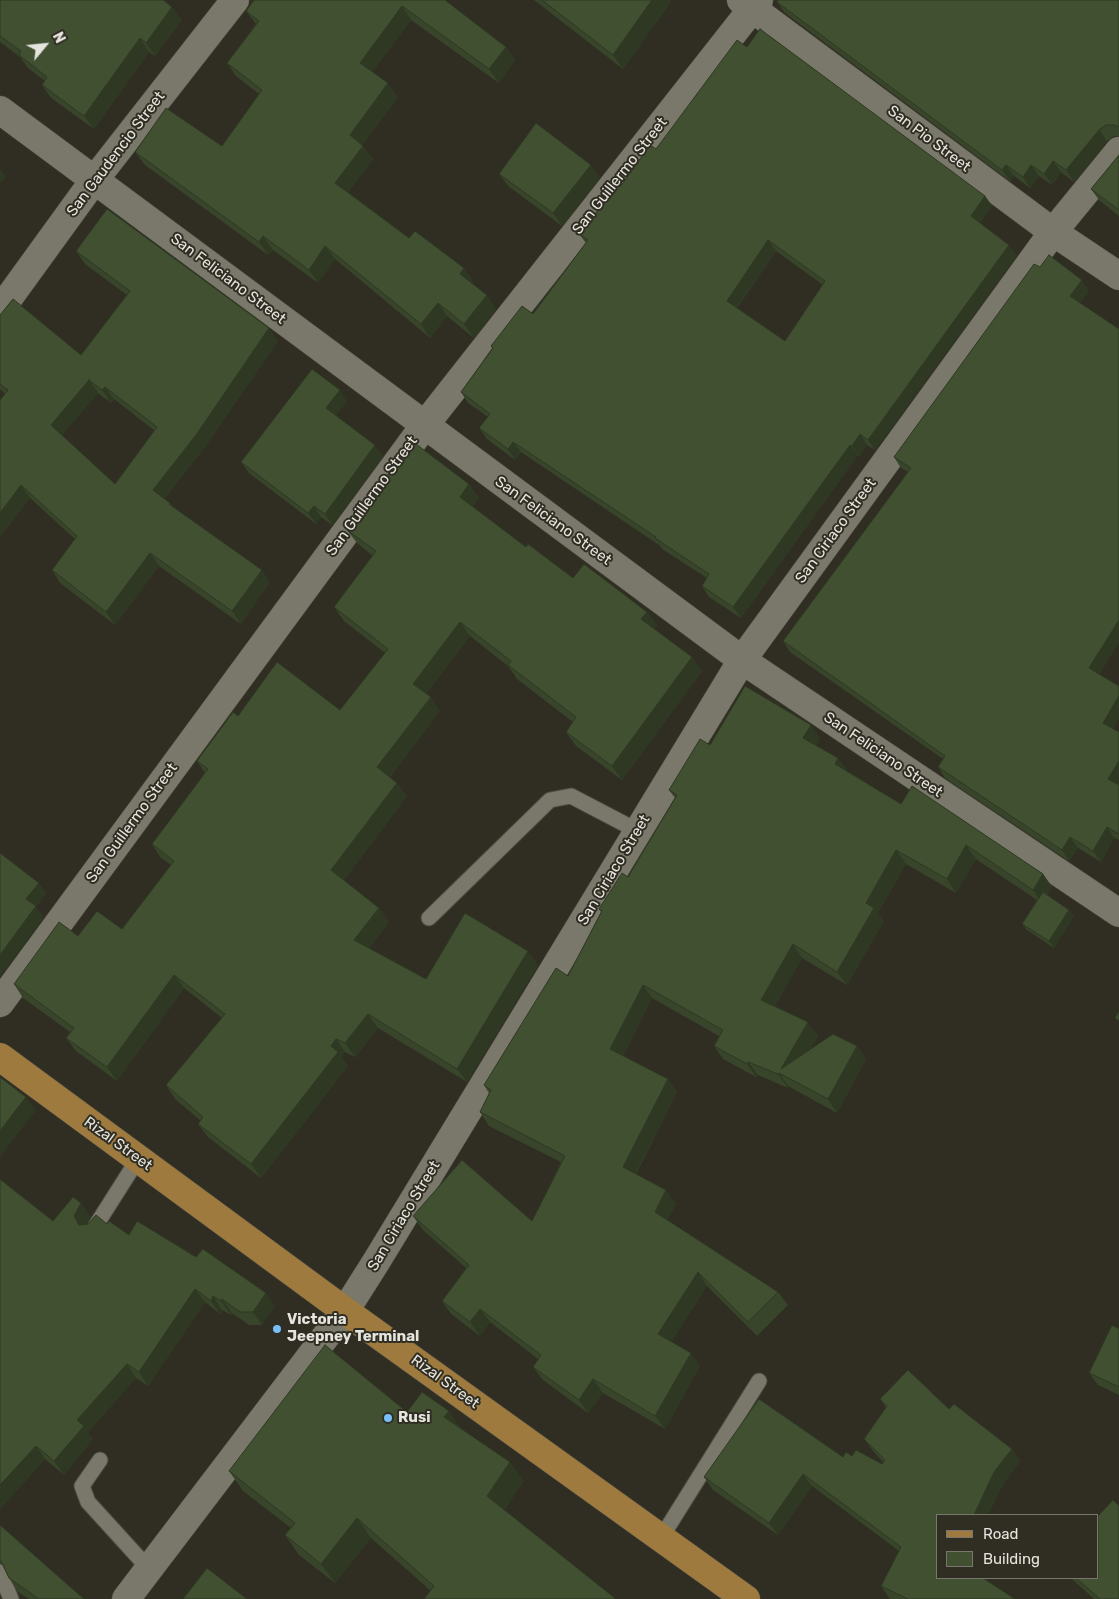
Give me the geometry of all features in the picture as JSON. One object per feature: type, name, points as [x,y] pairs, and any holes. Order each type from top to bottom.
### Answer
[{"type":"main road","name":"Rizal Street","points":[[0,1057],[345,1311],[746,1599]]},
{"type":"street","name":"San Gaudencio Street","points":[[0,310],[96,180],[235,0]]},
{"type":"street","name":"San Pio Street","points":[[751,3],[1053,232],[1119,276]]},
{"type":"street","name":"San Guillermo Street","points":[[0,1003],[424,426],[751,3]]},
{"type":"street","name":"San Feliciano Street","points":[[0,110],[742,660],[1119,913]]},
{"type":"street","name":"San Ciriaco Street","points":[[126,1599],[345,1311],[742,660],[1053,232],[1119,151]]},
{"type":"lane","points":[[428,918],[550,800],[571,796],[638,831]]},
{"type":"lane","points":[[93,1230],[138,1159]]},
{"type":"lane","points":[[661,1538],[759,1382]]},
{"type":"lane","points":[[100,1460],[82,1486],[88,1502],[149,1569]]},
{"type":"lane","points":[[0,1572],[11,1599]]},
{"type":"building","points":[[0,0],[163,0],[172,7],[146,43],[140,38],[84,116],[42,85],[47,77],[19,55],[21,51],[0,36]]},
{"type":"building","points":[[254,0],[445,0],[506,47],[489,69],[402,6],[360,63],[388,83],[350,135],[363,146],[335,183],[409,238],[415,231],[464,268],[460,274],[487,295],[464,324],[438,303],[421,324],[325,246],[309,270],[263,236],[259,242],[135,152],[166,108],[222,146],[262,90],[227,63],[259,21],[246,11]]},
{"type":"building","points":[[542,0],[652,0],[613,55]]},
{"type":"building","points":[[778,0],[1119,0],[1119,127],[1106,125],[1099,130],[1066,170],[1053,161],[1044,174],[1031,165],[1023,177],[1006,165],[1002,170],[777,2]]},
{"type":"building","points":[[760,29],[985,196],[971,216],[1009,245],[868,440],[860,434],[852,446],[850,445],[733,607],[702,586],[709,574],[513,442],[508,449],[479,428],[490,414],[461,392],[493,348],[491,346],[522,306],[533,314],[588,240],[579,234],[618,185],[620,187],[650,145],[656,149],[737,40],[747,47]],"holes":[[[768,240],[825,281],[785,341],[727,301]]]},
{"type":"building","points":[[536,123],[591,165],[553,213],[499,174]]},
{"type":"building","points":[[1119,155],[1119,210],[1091,189]]},
{"type":"building","points":[[107,209],[269,328],[196,435],[153,490],[169,504],[262,570],[232,611],[150,553],[106,612],[52,570],[77,536],[21,485],[0,513],[0,400],[8,390],[0,384],[0,315],[13,299],[81,355],[130,291],[76,251]],"holes":[[[89,380],[102,390],[105,387],[157,427],[115,484],[51,425]]]},
{"type":"building","points":[[1049,255],[1082,280],[1070,296],[1119,329],[1119,620],[1089,668],[1119,686],[1119,696],[1103,723],[1119,732],[1119,761],[1108,779],[1119,785],[1119,834],[1107,827],[1093,851],[1070,837],[1062,850],[938,767],[945,756],[783,641],[911,468],[894,457],[1034,264],[1040,267]]},
{"type":"building","points":[[312,369],[340,390],[326,408],[375,445],[325,514],[314,506],[308,513],[241,462]]},
{"type":"building","points":[[416,444],[469,484],[460,497],[526,547],[528,544],[573,578],[584,564],[647,612],[641,619],[692,657],[612,766],[566,732],[576,717],[508,665],[511,661],[460,622],[413,684],[431,697],[377,767],[397,783],[331,870],[379,908],[354,940],[426,979],[465,913],[528,951],[457,1069],[368,1014],[345,1043],[336,1039],[331,1046],[338,1052],[251,1164],[198,1124],[203,1117],[166,1085],[225,1014],[174,975],[107,1067],[66,1038],[74,1028],[14,984],[59,922],[78,936],[97,911],[122,929],[174,861],[152,844],[208,769],[197,761],[233,712],[238,716],[277,662],[340,710],[388,649],[334,607],[376,551],[347,530],[398,461],[402,463]]},
{"type":"building","points":[[745,686],[811,725],[803,738],[838,758],[835,764],[901,804],[912,786],[1043,874],[1033,890],[966,845],[947,879],[896,850],[866,903],[874,908],[837,972],[793,944],[761,1000],[808,1022],[781,1069],[833,1034],[857,1046],[828,1099],[779,1073],[748,1062],[747,1064],[714,1046],[723,1030],[643,985],[610,1049],[668,1079],[623,1167],[666,1190],[655,1212],[778,1292],[748,1322],[698,1272],[658,1334],[691,1353],[655,1416],[593,1379],[579,1400],[533,1367],[541,1355],[480,1309],[470,1322],[442,1301],[469,1265],[413,1216],[462,1160],[532,1221],[565,1156],[480,1112],[491,1090],[484,1085],[556,968],[568,976],[602,911],[599,909],[622,873],[628,877],[677,795],[669,790],[700,739],[710,745]]},
{"type":"building","points":[[0,853],[39,883],[26,899],[36,906],[0,955]]},
{"type":"building","points":[[1043,892],[1069,910],[1049,941],[1022,924]]},
{"type":"building","points":[[1119,1011],[1119,1021],[1115,1018]]},
{"type":"building","points":[[0,1077],[26,1097],[0,1131]]},
{"type":"building","points":[[0,1180],[53,1221],[73,1197],[81,1203],[74,1216],[79,1225],[88,1224],[96,1215],[107,1224],[109,1221],[129,1235],[137,1221],[196,1257],[203,1249],[266,1293],[253,1312],[240,1312],[222,1299],[221,1301],[213,1296],[211,1301],[195,1289],[139,1372],[127,1364],[77,1420],[84,1426],[54,1461],[36,1446],[0,1485]]},
{"type":"building","points":[[1112,1325],[1119,1329],[1119,1387],[1089,1373]]},
{"type":"building","points":[[325,1345],[407,1412],[422,1392],[449,1411],[444,1417],[510,1462],[487,1496],[616,1599],[424,1599],[434,1586],[357,1518],[321,1564],[285,1535],[295,1523],[229,1471]]},
{"type":"building","points":[[908,1370],[949,1409],[954,1404],[1012,1449],[994,1472],[974,1514],[936,1514],[936,1579],[985,1579],[1015,1599],[908,1599],[881,1586],[901,1547],[803,1474],[769,1523],[704,1477],[759,1399],[843,1457],[846,1452],[852,1456],[856,1450],[882,1464],[885,1460],[864,1439],[887,1406],[880,1399]]},
{"type":"building","points":[[1113,1500],[1119,1506],[1119,1599],[1100,1599],[1077,1579],[1099,1579],[1099,1515]]},
{"type":"building","points":[[0,1525],[84,1599],[39,1599],[9,1578],[0,1559]]},
{"type":"building","points":[[207,1568],[247,1599],[183,1599]]},
{"type":"place","name":"Victoria Jeepney Terminal","points":[[277,1329]]},
{"type":"place","name":"Rusi","points":[[388,1418]]}]
